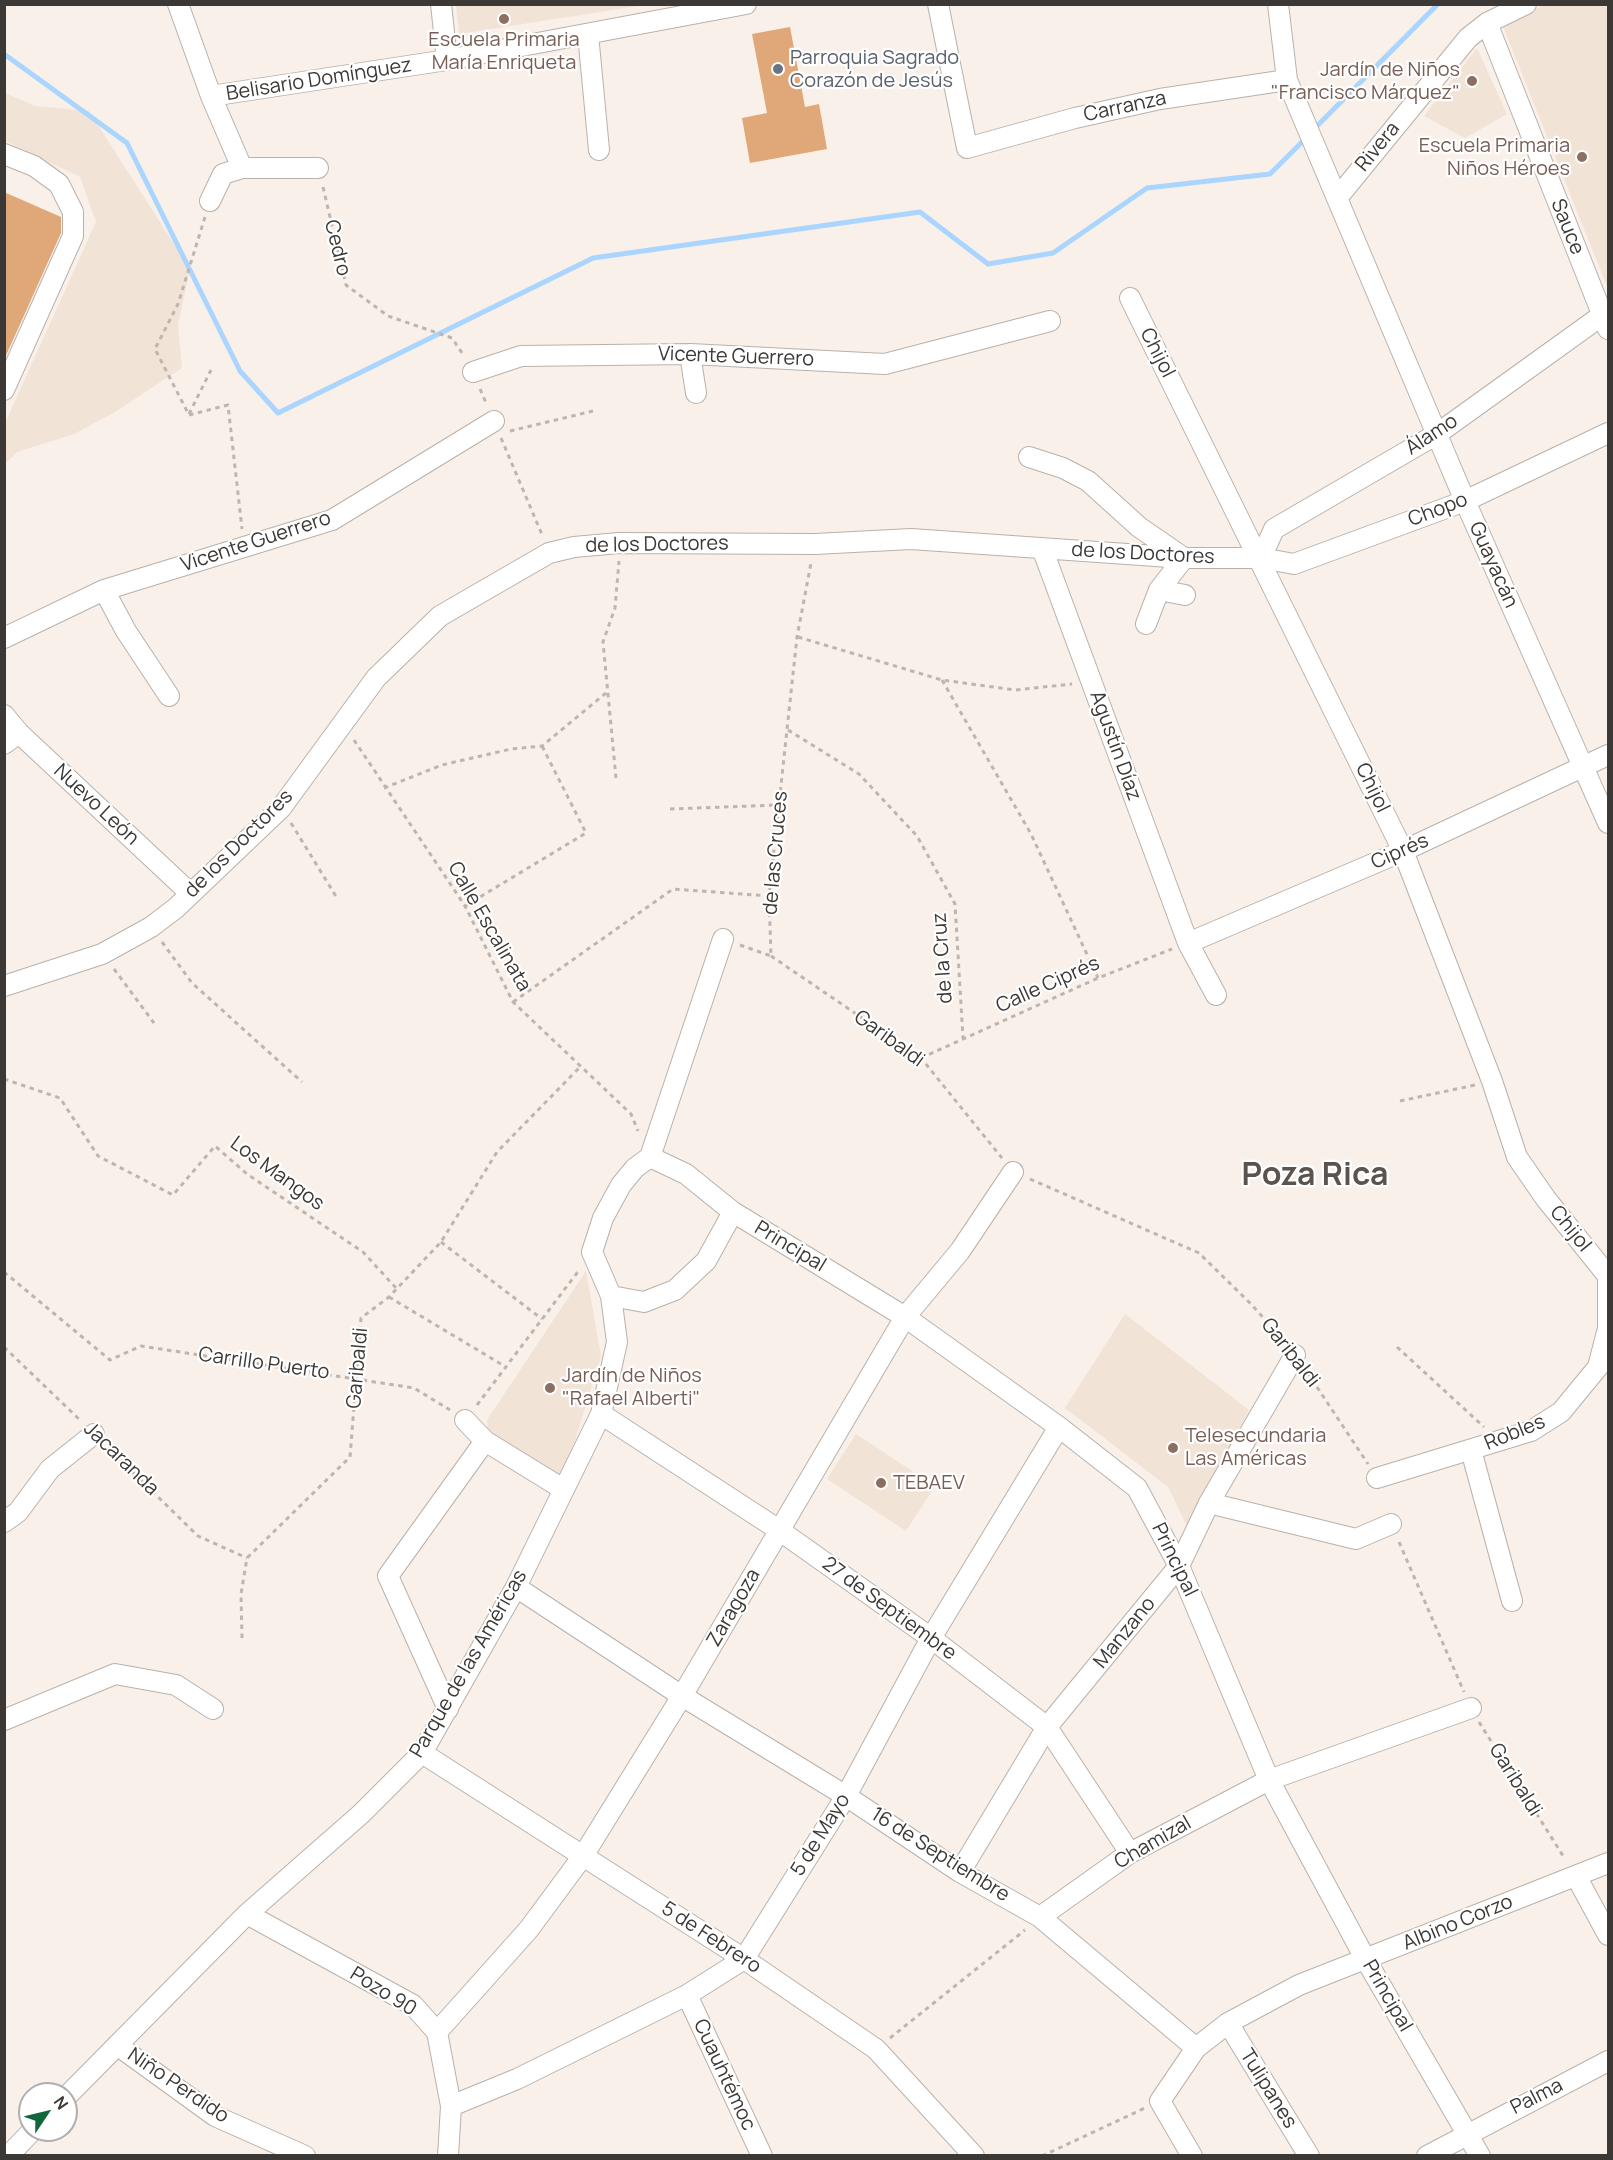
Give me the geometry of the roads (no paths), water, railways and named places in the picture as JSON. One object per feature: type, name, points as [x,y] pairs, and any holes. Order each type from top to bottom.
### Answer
[{"type":"street","points":[[178,4],[211,96],[242,168]]},
{"type":"street","points":[[441,4],[447,60]]},
{"type":"street","name":"Belisario Domínguez","points":[[211,96],[447,60],[746,4]]},
{"type":"street","name":"Carranza","points":[[938,4],[967,148],[1075,118],[1160,99],[1287,80]]},
{"type":"street","name":"Guayacán","points":[[1278,4],[1287,80],[1465,501],[1608,823]]},
{"type":"street","name":"Rivera","points":[[1338,197],[1468,38],[1487,23],[1526,4]]},
{"type":"street","name":"Sauce","points":[[1487,23],[1606,318]]},
{"type":"street","points":[[588,34],[599,150]]},
{"type":"street","points":[[4,154],[34,166],[59,184],[73,212],[73,236],[4,390]]},
{"type":"street","points":[[210,201],[223,174],[242,168],[318,168]]},
{"type":"street","name":"Chijol","points":[[1130,298],[1261,558],[1403,851],[1492,1081],[1516,1157],[1608,1277],[1608,1335]]},
{"type":"street","name":"Álamo","points":[[1261,558],[1274,529],[1437,434],[1606,318]]},
{"type":"street","name":"Vicente Guerrero","points":[[473,372],[521,356],[690,354],[885,364],[1050,321]]},
{"type":"street","points":[[690,354],[696,393]]},
{"type":"street","name":"Vicente Guerrero","points":[[4,639],[104,590],[332,520],[497,427]]},
{"type":"street","name":"Chopo","points":[[1261,558],[1294,564],[1465,501],[1608,433]]},
{"type":"street","points":[[1029,457],[1063,468],[1088,481],[1138,527],[1185,558],[1160,590],[1146,624]]},
{"type":"street","name":"de los Doctores","points":[[4,986],[102,954],[151,927],[176,908],[189,893],[236,853],[281,808],[376,678],[440,616],[549,553],[573,547],[619,543],[814,544],[911,539],[1185,558],[1261,558]]},
{"type":"street","name":"Agustín Díaz","points":[[1042,548],[1188,943],[1216,995]]},
{"type":"street","points":[[104,590],[126,631],[169,696]]},
{"type":"street","points":[[1160,590],[1185,595]]},
{"type":"street","name":"Nuevo León","points":[[4,715],[12,738],[189,893]]},
{"type":"street","name":"Ciprés","points":[[1188,943],[1403,851],[1608,755]]},
{"type":"street","points":[[650,1157],[723,939]]},
{"type":"street","name":"Principal","points":[[650,1157],[686,1174],[733,1212],[905,1317],[1059,1427],[1137,1488],[1179,1566],[1269,1780],[1366,1960],[1480,2156]]},
{"type":"street","name":"Parque de las Américas","points":[[78,2085],[247,1914],[361,1814],[422,1753],[516,1587],[601,1414],[616,1342],[611,1296],[592,1252],[603,1218],[621,1185],[635,1168],[650,1157]]},
{"type":"street","name":"Zaragoza","points":[[437,2032],[530,1929],[583,1856],[682,1696],[905,1317],[960,1251],[1013,1172]]},
{"type":"street","points":[[611,1296],[644,1302],[675,1290],[706,1261],[733,1212]]},
{"type":"street","name":"Robles","points":[[1377,1478],[1531,1431],[1561,1412],[1598,1367],[1608,1335]]},
{"type":"street","name":"Manzano","points":[[960,1872],[1047,1728],[1179,1566],[1209,1503],[1295,1355]]},
{"type":"street","name":"27 de Septiembre","points":[[601,1414],[779,1530],[931,1638],[1047,1728],[1130,1853]]},
{"type":"street","points":[[465,1420],[485,1441],[563,1489]]},
{"type":"street","name":"5 de Mayo","points":[[451,2106],[517,2079],[687,1995],[744,1959],[846,1796],[931,1638],[1059,1427]]},
{"type":"street","points":[[4,1522],[18,1512],[50,1469],[94,1434]]},
{"type":"street","points":[[447,1709],[388,1576],[485,1441]]},
{"type":"street","points":[[1471,1450],[1512,1601]]},
{"type":"street","points":[[1209,1503],[1356,1539],[1391,1524]]},
{"type":"street","name":"16 de Septiembre","points":[[516,1587],[682,1696],[846,1796],[960,1872],[1040,1917],[1196,2048]]},
{"type":"street","points":[[4,1720],[115,1674],[176,1685],[213,1709]]},
{"type":"street","name":"Chamizal","points":[[1040,1917],[1130,1853],[1269,1780],[1471,1708]]},
{"type":"street","name":"5 de Febrero","points":[[422,1753],[744,1959],[876,2049],[975,2156]]},
{"type":"street","name":"Albino Corzo","points":[[1192,2156],[1160,2101],[1196,2048],[1227,2023],[1299,1985],[1608,1863]]},
{"type":"street","points":[[1576,1876],[1608,1935]]},
{"type":"street","name":"Pozo 90","points":[[247,1914],[413,2006],[437,2032]]},
{"type":"street","name":"Cuauhtémoc","points":[[687,1995],[762,2156]]},
{"type":"street","name":"Tulipanes","points":[[1227,2023],[1309,2156]]},
{"type":"street","points":[[437,2032],[451,2106],[448,2156]]},
{"type":"street","name":"Niño Perdido","points":[[117,2045],[215,2116],[304,2156]]},
{"type":"street","name":"Palma","points":[[1466,2133],[1608,2061]]},
{"type":"street","points":[[1427,2156],[1466,2133]]},
{"type":"street","points":[[8,2156],[21,2142]]},
{"type":"waterway","points":[[1313,130],[1438,4]]},
{"type":"waterway","points":[[4,54],[127,143],[240,371],[278,413],[593,258],[920,212],[988,264],[1053,253],[1147,188],[1270,174],[1307,137]]},
{"type":"place","name":"Escuela Primaria María Enriqueta","points":[[504,19]]},
{"type":"place","name":"Parroquia Sagrado Corazón de Jesús","points":[[778,69]]},
{"type":"place","name":"Jardín de Niños \"Francisco Márquez\"","points":[[1472,81]]},
{"type":"place","name":"Escuela Primaria Niños Héroes","points":[[1582,157]]},
{"type":"place","name":"Jardín de Niños \"Rafael Alberti\"","points":[[550,1388]]},
{"type":"place","name":"Telesecundaria Las Américas","points":[[1173,1448]]},
{"type":"place","name":"TEBAEV","points":[[881,1483]]},
{"type":"district","name":"Poza Rica","points":[[1315,1176]]}]
